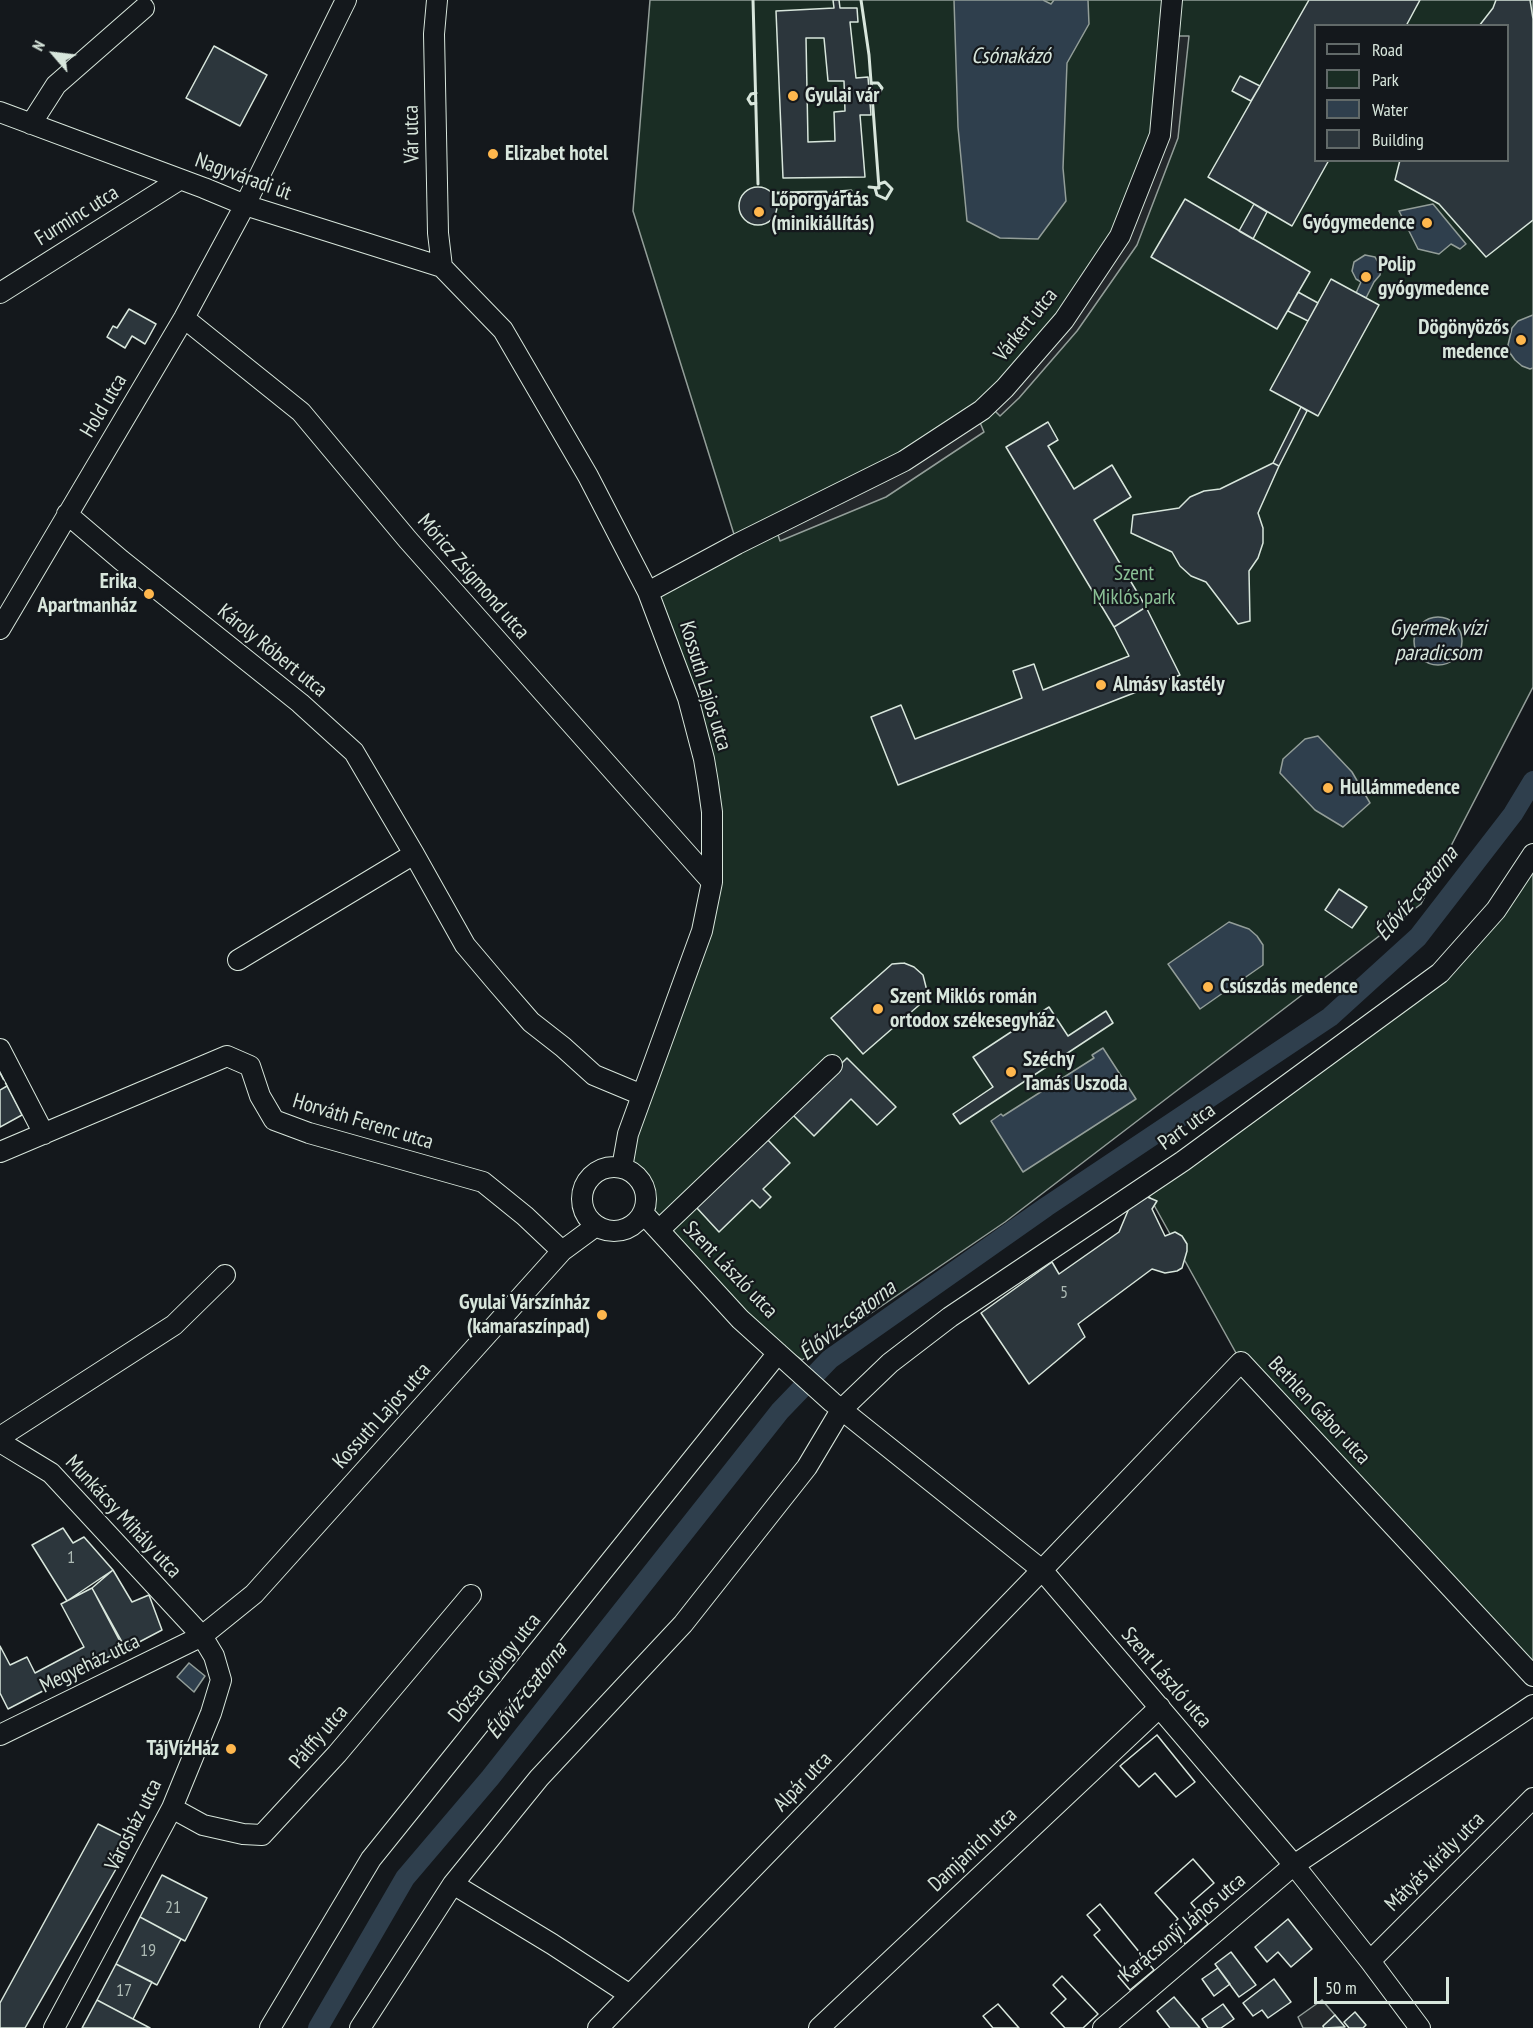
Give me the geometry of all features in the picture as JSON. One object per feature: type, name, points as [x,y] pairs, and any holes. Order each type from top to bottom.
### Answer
[{"type":"street","name":"Hold utca","points":[[0,629],[5,608],[67,514],[184,318],[245,205],[346,0]]},
{"type":"street","name":"Vár utca","points":[[437,0],[434,34],[438,233],[442,267]]},
{"type":"street","name":"Várkert utca","points":[[648,592],[737,544],[903,461],[982,410],[1005,388],[1064,320],[1120,236],[1160,135],[1172,0]]},
{"type":"street","points":[[31,124],[56,85],[144,8]]},
{"type":"street","name":"Nagyváradi út","points":[[0,112],[245,205],[442,267]]},
{"type":"street","name":"Furminc utca","points":[[0,293],[179,180]]},
{"type":"street","name":"Kossuth Lajos utca","points":[[442,267],[503,330],[588,476],[648,592],[688,698],[704,759],[712,812],[712,882],[702,931],[628,1134],[622,1168]]},
{"type":"street","name":"Móricz Zsigmond utca","points":[[184,318],[301,412],[408,540],[712,882]]},
{"type":"street","name":"Károly Róbert utca","points":[[67,514],[300,703],[354,752],[465,945],[531,1022],[594,1075],[642,1095]]},
{"type":"street","points":[[238,960],[414,854]]},
{"type":"street","name":"Part utca","points":[[837,1406],[950,1317],[1183,1161],[1440,973],[1496,910],[1533,854]]},
{"type":"street","points":[[0,1049],[44,1134]]},
{"type":"street","name":"Horváth Ferenc utca","points":[[0,1152],[227,1056],[250,1066],[260,1096],[274,1120],[309,1133],[483,1182],[525,1216],[562,1251]]},
{"type":"street","points":[[659,1230],[832,1065]]},
{"type":"street","points":[[611,1167],[622,1168],[640,1180],[645,1191],[646,1202],[643,1213],[637,1222],[628,1228],[617,1232],[606,1231],[596,1226],[588,1218],[583,1208],[582,1197],[585,1186],[600,1170],[611,1167]]},
{"type":"street","name":"Szent László utca","points":[[643,1213],[740,1319],[837,1406],[1042,1570],[1294,1865],[1420,2028]]},
{"type":"street","name":"Kossuth Lajos utca","points":[[202,1636],[254,1594],[562,1251],[596,1226]]},
{"type":"street","points":[[0,1437],[174,1325],[225,1275]]},
{"type":"street","name":"Dózsa György utca","points":[[270,2028],[371,1859],[781,1355]]},
{"type":"street","name":"Bethlen Gábor utca","points":[[1042,1570],[1241,1362],[1533,1676]]},
{"type":"street","points":[[360,2028],[453,1884],[539,1778],[683,1624],[807,1467],[837,1406]]},
{"type":"street","name":"Munkácsy Mihály utca","points":[[0,1442],[51,1473],[202,1636]]},
{"type":"street","name":"Alpár utca","points":[[598,2028],[1042,1570]]},
{"type":"street","name":"Pálffy utca","points":[[172,1808],[203,1825],[243,1834],[262,1835],[337,1754],[471,1595]]},
{"type":"street","name":"Megyeház utca","points":[[0,1735],[202,1636]]},
{"type":"street","name":"Városház utca","points":[[54,2028],[172,1808],[211,1713],[221,1680],[214,1656],[202,1636]]},
{"type":"street","points":[[1294,1865],[1533,1705]]},
{"type":"street","name":"Damjanich utca","points":[[819,2028],[1160,1707]]},
{"type":"street","name":"Mátyás király utca","points":[[1370,1961],[1533,1798]]},
{"type":"street","name":"Karácsonyi János utca","points":[[1102,2028],[1294,1865]]},
{"type":"street","points":[[453,1884],[630,1995]]},
{"type":"green space","name":"Szent Miklós park","points":[[650,0],[1533,0],[1533,687],[1421,904],[1005,1222],[802,1360],[740,1319],[643,1213],[646,1202],[640,1181],[622,1168],[702,931],[712,812],[648,592],[737,544],[633,211]]},
{"type":"green space","points":[[1533,854],[1533,1676],[1241,1362],[1144,1187],[1440,973]]},
{"type":"shaded area","points":[[1169,36],[1189,36],[1178,138],[1137,245],[1077,331],[1019,398],[1000,416],[988,404],[1120,236],[1160,135]]},
{"type":"shaded area","points":[[979,420],[984,432],[886,497],[780,541],[777,532]]},
{"type":"shaded area","points":[[1322,2000],[1335,2015],[1323,2026],[1324,2028],[1303,2028],[1298,2017]]},
{"type":"water","name":"Csónakázó","points":[[954,0],[1043,0],[1051,4],[1054,0],[1088,0],[1089,24],[1067,63],[1063,168],[1066,201],[1038,239],[1000,238],[967,221],[958,127]]},
{"type":"water","name":"Gyógymedence","points":[[1433,204],[1466,244],[1460,249],[1451,244],[1439,254],[1418,249],[1399,211]]},
{"type":"water","name":"Polip gyógymedence","points":[[1365,255],[1375,257],[1381,270],[1366,298],[1356,293],[1361,282],[1356,279],[1352,271],[1354,262]]},
{"type":"water","name":"Dögönyözős medence","points":[[1533,315],[1533,368],[1530,369],[1515,360],[1508,345],[1512,328],[1518,321]]},
{"type":"water","name":"Gyermek vízi paradicsom","points":[[1433,617],[1443,617],[1455,624],[1462,636],[1462,646],[1455,658],[1443,665],[1433,665],[1418,654],[1414,646],[1414,636],[1425,621]]},
{"type":"water","name":"Hullámmedence","points":[[1318,736],[1352,772],[1370,803],[1343,827],[1315,810],[1280,773],[1283,759],[1305,739]]},
{"type":"water","name":"Csúszdás medence","points":[[1229,922],[1249,929],[1257,936],[1263,945],[1263,965],[1200,1009],[1168,964]]},
{"type":"water","points":[[1103,1048],[1136,1099],[1023,1172],[991,1121],[1001,1114],[1003,1116],[1094,1058],[1092,1055]]},
{"type":"water","points":[[189,1663],[205,1676],[194,1692],[177,1677]]},
{"type":"building","name":"Gyulai vár","points":[[833,0],[839,0],[840,8],[857,8],[858,22],[850,22],[856,78],[868,77],[871,115],[860,115],[865,177],[783,178],[776,11],[834,8]],"holes":[[[806,38],[824,38],[828,81],[844,81],[845,111],[834,112],[835,141],[808,142]]]},
{"type":"building","points":[[1309,0],[1420,0],[1407,24],[1314,24],[1314,162],[1328,162],[1292,226],[1208,177]]},
{"type":"building","points":[[1496,0],[1530,0],[1533,19],[1533,220],[1486,257],[1439,204],[1395,180],[1400,162],[1509,162],[1509,24],[1481,24],[1493,8]]},
{"type":"building","points":[[214,46],[267,75],[240,126],[186,98]]},
{"type":"building","points":[[1240,76],[1260,86],[1251,101],[1232,91]]},
{"type":"building","points":[[758,187],[771,193],[777,206],[771,219],[758,225],[745,219],[739,206],[745,193]]},
{"type":"building","points":[[1185,199],[1310,272],[1277,329],[1151,257]]},
{"type":"building","points":[[1254,204],[1267,212],[1253,239],[1239,231]]},
{"type":"building","points":[[1331,279],[1379,305],[1318,416],[1270,390]]},
{"type":"building","points":[[1298,292],[1318,303],[1308,321],[1288,311]]},
{"type":"building","points":[[129,309],[156,324],[145,344],[132,336],[125,348],[107,337],[113,326],[117,328]]},
{"type":"building","points":[[1301,407],[1307,411],[1279,466],[1273,463]]},
{"type":"building","points":[[1048,422],[1058,440],[1048,446],[1074,489],[1112,465],[1131,497],[1094,520],[1146,607],[1114,627],[1006,447]]},
{"type":"building","points":[[1273,463],[1279,466],[1258,513],[1263,528],[1263,543],[1258,558],[1249,571],[1250,621],[1238,624],[1206,582],[1191,576],[1180,566],[1172,552],[1131,533],[1133,515],[1179,508],[1190,497],[1204,491],[1220,489]]},
{"type":"building","points":[[1146,607],[1180,675],[898,785],[871,717],[901,705],[915,739],[1022,698],[1013,671],[1034,664],[1043,690],[1129,656],[1114,627]]},
{"type":"building","points":[[1339,889],[1367,907],[1352,928],[1325,910]]},
{"type":"building","name":"Szent Miklós román ortodox székesegyház","points":[[904,963],[914,967],[923,975],[927,991],[925,1000],[863,1054],[831,1018],[892,964]]},
{"type":"building","name":"Széchy Tamás Uszoda","points":[[1049,1007],[1068,1036],[1106,1011],[1113,1023],[960,1124],[953,1114],[993,1087],[973,1057]]},
{"type":"building","points":[[847,1058],[896,1107],[877,1125],[851,1099],[814,1136],[791,1113]]},
{"type":"building","points":[[7,1086],[22,1115],[0,1127],[0,1090]]},
{"type":"building","points":[[767,1139],[790,1163],[763,1189],[771,1197],[760,1208],[752,1200],[719,1232],[696,1207]]},
{"type":"building","points":[[1145,1196],[1157,1201],[1152,1209],[1165,1236],[1175,1232],[1182,1236],[1187,1244],[1182,1268],[1165,1273],[1152,1269],[1078,1324],[1085,1337],[1029,1384],[981,1313],[1052,1262],[1059,1274],[1119,1232],[1130,1206]]},
{"type":"building","points":[[63,1528],[73,1543],[84,1537],[113,1570],[67,1601],[32,1545]]},
{"type":"building","points":[[113,1570],[132,1602],[149,1595],[162,1630],[126,1649],[92,1588]]},
{"type":"building","points":[[92,1588],[124,1649],[8,1709],[0,1693],[0,1646],[10,1665],[27,1657],[35,1673],[84,1647],[61,1604]]},
{"type":"building","points":[[1157,1735],[1195,1782],[1176,1797],[1155,1773],[1139,1787],[1120,1766]]},
{"type":"building","points":[[1157,1735],[1195,1782],[1176,1797],[1155,1773],[1139,1787],[1120,1766]]},
{"type":"building","points":[[98,1824],[132,1841],[25,2028],[0,2028],[0,2003]]},
{"type":"building","points":[[1193,1859],[1214,1883],[1191,1903],[1208,1924],[1185,1944],[1170,1927],[1178,1919],[1155,1893]]},
{"type":"building","points":[[1193,1859],[1214,1883],[1191,1903],[1208,1924],[1185,1944],[1170,1927],[1178,1919],[1155,1893]]},
{"type":"building","points":[[162,1875],[207,1898],[185,1941],[140,1917]]},
{"type":"building","points":[[1100,1904],[1154,1970],[1130,1990],[1118,1976],[1125,1971],[1094,1935],[1100,1930],[1087,1915]]},
{"type":"building","points":[[1100,1904],[1154,1970],[1130,1990],[1118,1976],[1125,1971],[1094,1935],[1100,1930],[1087,1915]]},
{"type":"building","points":[[140,1917],[181,1939],[157,1985],[116,1964]]},
{"type":"building","points":[[1288,1919],[1312,1949],[1291,1967],[1278,1952],[1267,1962],[1255,1947]]},
{"type":"building","points":[[1231,1952],[1256,1985],[1239,1997],[1215,1964]]},
{"type":"building","points":[[116,1964],[152,1982],[133,2019],[97,2000]]},
{"type":"building","points":[[1218,1968],[1230,1984],[1214,1996],[1202,1979]]},
{"type":"building","points":[[1062,1976],[1098,2014],[1083,2028],[1065,2028],[1051,2013],[1066,1999],[1053,1985]]},
{"type":"building","points":[[1062,1976],[1098,2014],[1083,2028],[1065,2028],[1051,2013],[1066,1999],[1053,1985]]},
{"type":"building","points":[[1274,1979],[1291,2002],[1268,2018],[1262,2010],[1253,2016],[1243,2003]]},
{"type":"building","points":[[1174,1997],[1200,2028],[1170,2028],[1157,2011]]},
{"type":"building","points":[[97,2000],[133,2019],[150,2028],[82,2028]]},
{"type":"building","points":[[998,2004],[1019,2028],[993,2028],[983,2016]]},
{"type":"building","points":[[998,2004],[1019,2028],[993,2028],[983,2016]]},
{"type":"building","points":[[1223,2004],[1234,2019],[1221,2028],[1208,2028],[1202,2019]]},
{"type":"building","points":[[1355,2012],[1366,2025],[1363,2028],[1349,2028],[1344,2022]]},
{"type":"building","points":[[1335,2015],[1345,2027],[1324,2028],[1323,2026]]},
{"type":"waterway","name":"Élővíz-csatorna","points":[[318,2028],[405,1878],[490,1778],[780,1411],[830,1359],[1046,1207],[1330,1017],[1418,937],[1513,814],[1533,781]]},
{"type":"fence","points":[[0,1073],[7,1086]]},
{"type":"wall","points":[[753,0],[758,184]]},
{"type":"wall","points":[[861,0],[869,55],[879,188],[869,187]]},
{"type":"wall","points":[[871,83],[878,83],[882,88],[879,93],[872,93]]},
{"type":"wall","points":[[756,93],[751,94],[748,99],[751,104],[756,103]]},
{"type":"wall","points":[[875,188],[877,195],[886,199],[892,189],[885,182],[879,184]]},
{"type":"wall","points":[[776,193],[826,192],[827,199],[835,198],[834,192],[851,191]]},
{"type":"place","name":"Gyulai vár","points":[[793,96]]},
{"type":"place","name":"Elizabet hotel","points":[[493,154]]},
{"type":"place","name":"Lőporgyártás (minikiállítás)","points":[[759,212]]},
{"type":"place","name":"Gyógymedence","points":[[1427,223]]},
{"type":"place","name":"Polip gyógymedence","points":[[1366,277]]},
{"type":"place","name":"Dögönyözős medence","points":[[1521,340]]},
{"type":"place","name":"Erika Apartmanház","points":[[149,594]]},
{"type":"place","name":"Almásy kastély","points":[[1101,685]]},
{"type":"place","name":"Hullámmedence","points":[[1328,788]]},
{"type":"place","name":"Csúszdás medence","points":[[1208,987]]},
{"type":"place","name":"Szent Miklós román ortodox székesegyház","points":[[878,1009]]},
{"type":"place","name":"Széchy Tamás Uszoda","points":[[1011,1072]]},
{"type":"place","name":"Gyulai Várszínház (kamaraszínpad)","points":[[602,1315]]},
{"type":"place","name":"TájVízHáz","points":[[231,1749]]}]
